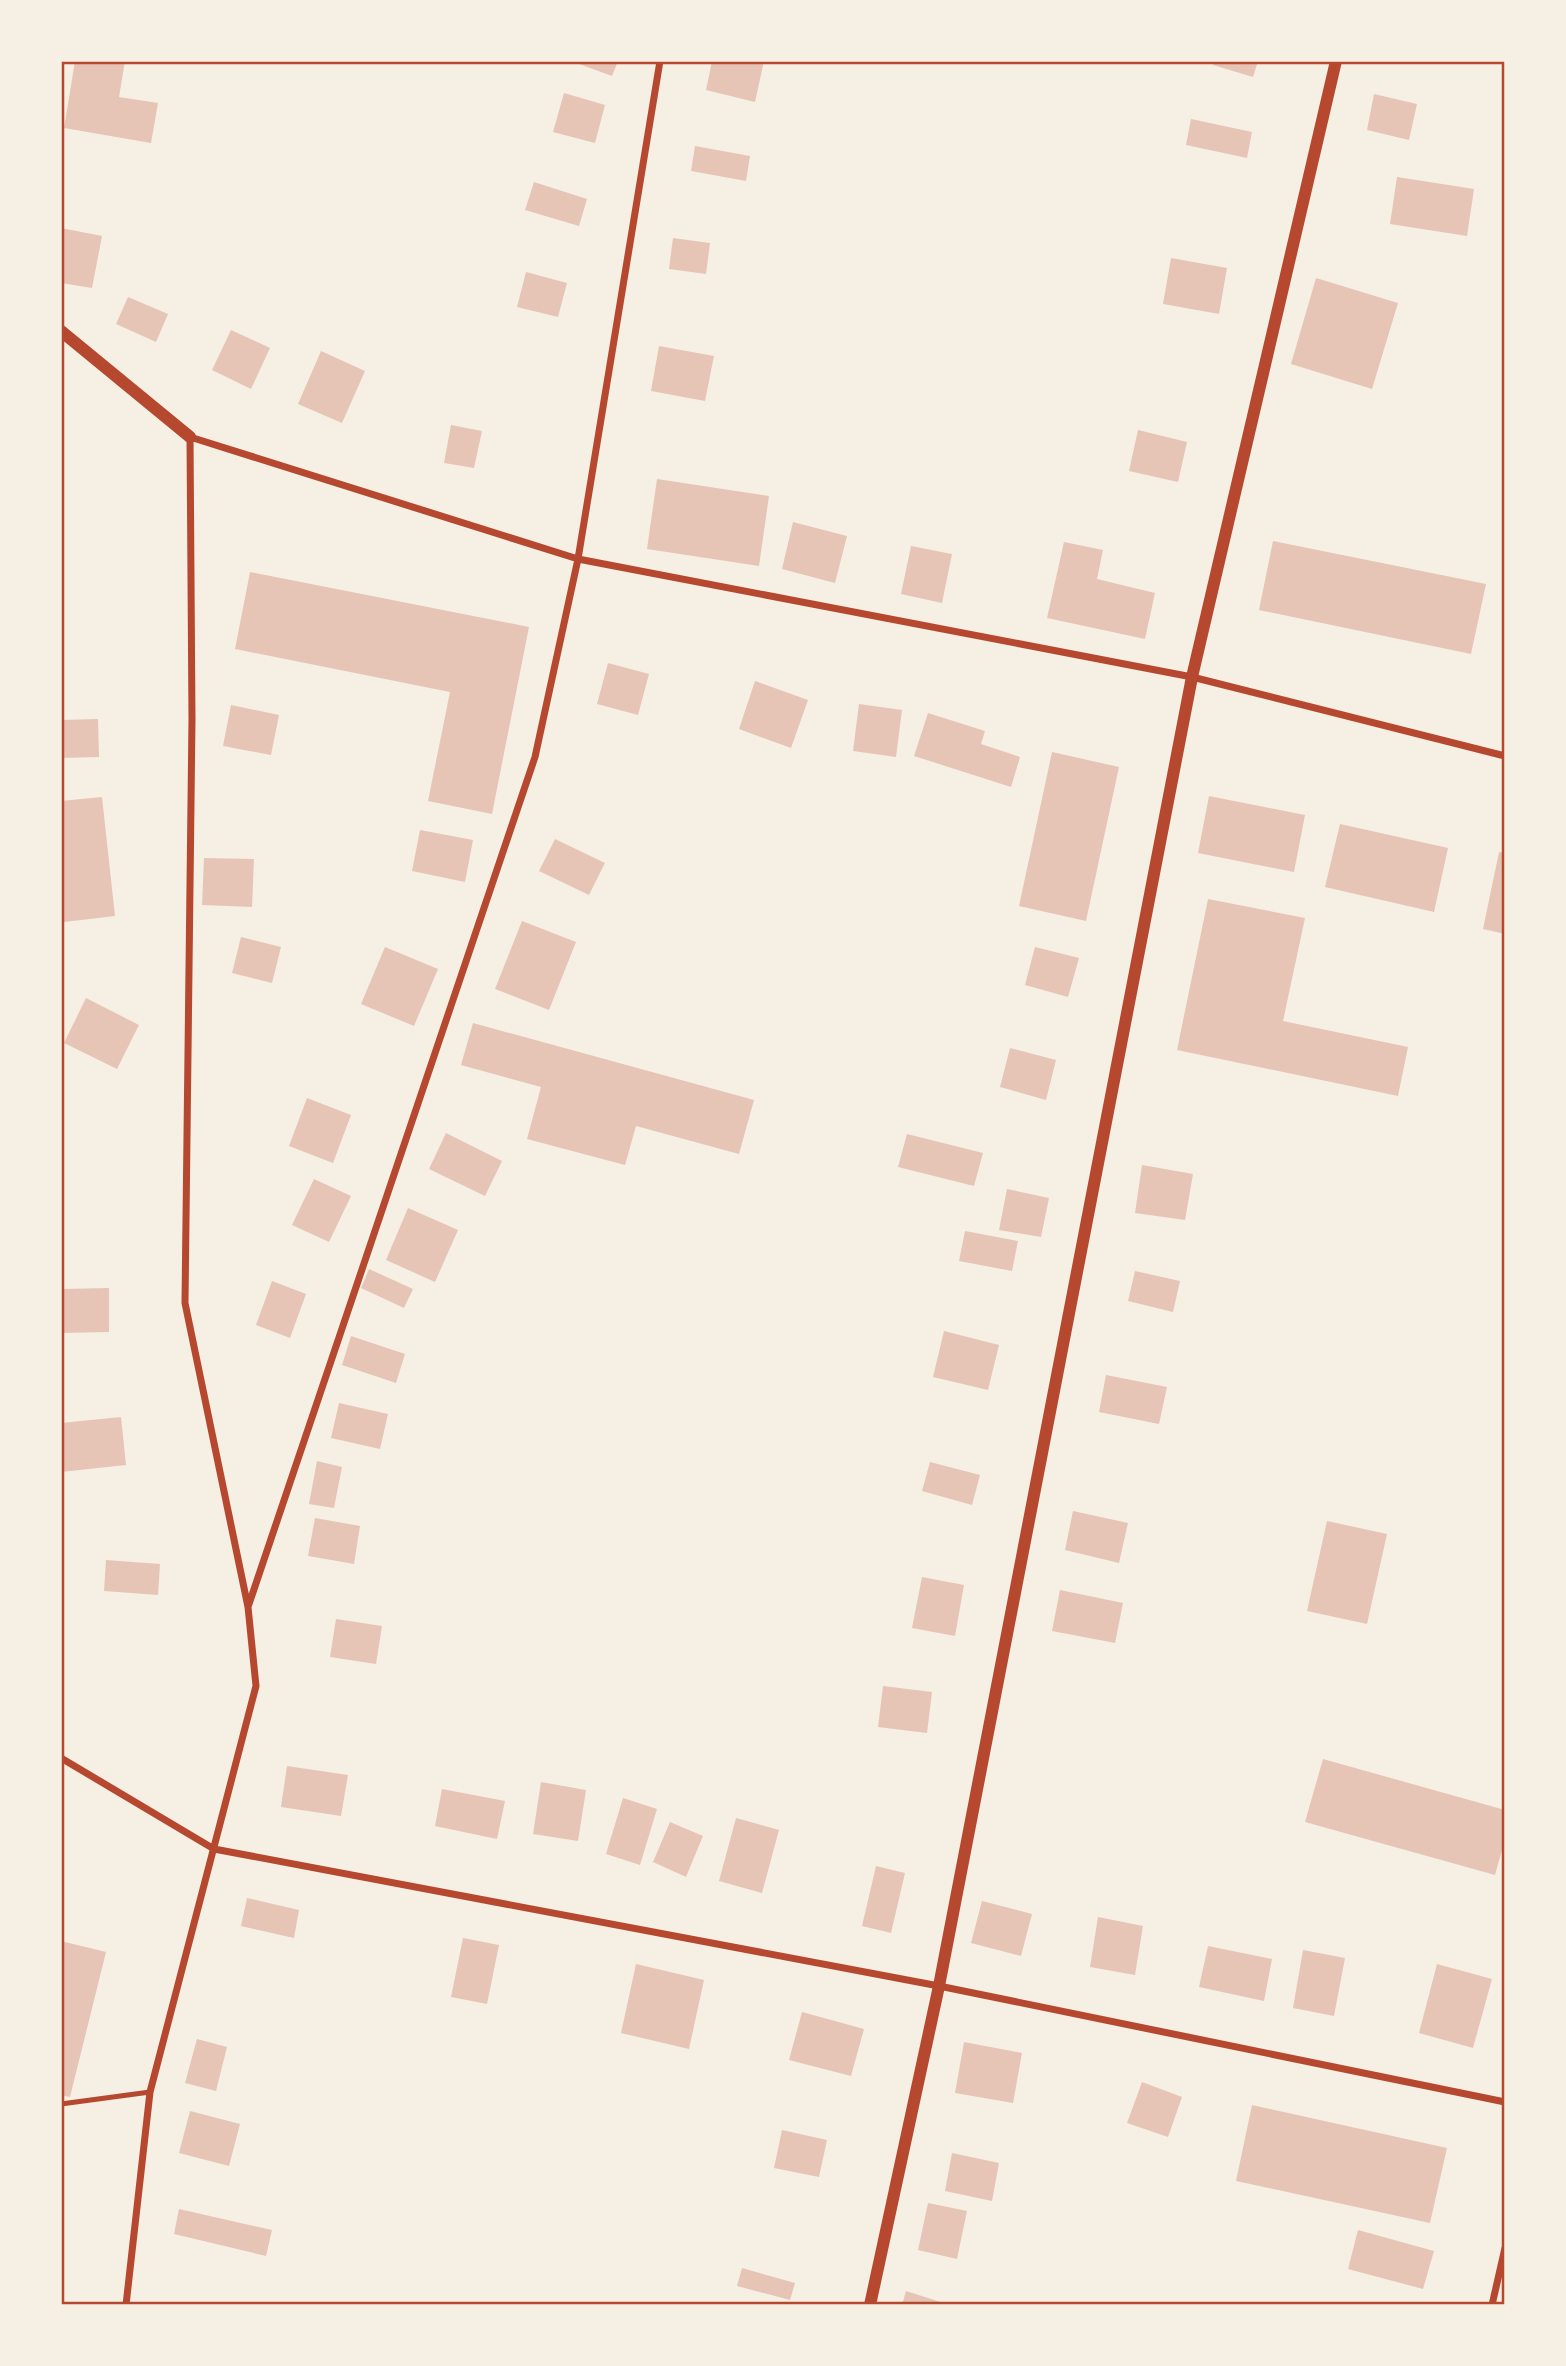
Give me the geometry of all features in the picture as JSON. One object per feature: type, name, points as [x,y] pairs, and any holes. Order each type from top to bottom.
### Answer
[{"type":"street","points":[[248,1607],[535,757],[578,559],[660,61]]},
{"type":"street","points":[[870,2305],[939,1986],[1192,677],[1336,61]]},
{"type":"street","points":[[61,331],[190,437],[578,559],[1192,677],[1505,756]]},
{"type":"street","points":[[126,2305],[150,2092],[256,1686],[248,1607],[185,1303],[192,719],[190,437]]},
{"type":"street","points":[[61,1758],[214,1849],[939,1986],[1505,2102]]},
{"type":"street","points":[[1492,2305],[1505,2248]]},
{"type":"lane","points":[[61,2104],[150,2092]]},
{"type":"building","points":[[75,61],[125,61],[119,97],[158,103],[151,143],[64,128]]},
{"type":"building","points":[[571,61],[618,61],[612,76]]},
{"type":"building","points":[[712,61],[764,61],[755,102],[706,90]]},
{"type":"building","points":[[1214,61],[1258,61],[1253,77],[1213,65]]},
{"type":"building","points":[[564,93],[605,105],[595,143],[553,132]]},
{"type":"building","points":[[1374,94],[1417,104],[1409,140],[1367,130]]},
{"type":"building","points":[[1191,119],[1252,132],[1247,158],[1186,145]]},
{"type":"building","points":[[695,146],[750,156],[746,181],[691,171]]},
{"type":"building","points":[[1397,177],[1474,189],[1467,236],[1390,224]]},
{"type":"building","points":[[534,182],[587,199],[579,226],[525,210]]},
{"type":"building","points":[[61,228],[102,236],[92,288],[61,283]]},
{"type":"building","points":[[673,238],[710,243],[706,274],[669,269]]},
{"type":"building","points":[[1171,258],[1227,268],[1219,314],[1163,304]]},
{"type":"building","points":[[526,272],[567,283],[558,317],[517,307]]},
{"type":"building","points":[[1316,278],[1398,303],[1372,389],[1291,364]]},
{"type":"building","points":[[128,297],[168,314],[156,342],[116,324]]},
{"type":"building","points":[[231,330],[270,348],[251,389],[212,370]]},
{"type":"building","points":[[659,346],[714,356],[705,401],[651,391]]},
{"type":"building","points":[[321,351],[365,371],[342,423],[298,404]]},
{"type":"building","points":[[451,425],[482,431],[474,468],[444,463]]},
{"type":"building","points":[[1138,430],[1187,442],[1178,482],[1129,471]]},
{"type":"building","points":[[657,479],[769,496],[759,566],[647,549]]},
{"type":"building","points":[[793,522],[847,536],[835,583],[782,569]]},
{"type":"building","points":[[1273,541],[1486,584],[1471,654],[1259,610]]},
{"type":"building","points":[[1064,542],[1103,550],[1097,579],[1155,593],[1145,639],[1047,618]]},
{"type":"building","points":[[911,546],[952,554],[942,603],[901,594]]},
{"type":"building","points":[[250,572],[529,627],[492,814],[428,801],[450,692],[235,649]]},
{"type":"building","points":[[608,663],[649,674],[638,715],[597,704]]},
{"type":"building","points":[[755,681],[808,700],[791,748],[739,729]]},
{"type":"building","points":[[859,704],[902,710],[896,757],[853,751]]},
{"type":"building","points":[[231,705],[279,715],[271,755],[223,746]]},
{"type":"building","points":[[928,713],[985,731],[981,744],[1020,757],[1011,787],[914,756]]},
{"type":"building","points":[[98,719],[99,757],[61,758],[61,720]]},
{"type":"building","points":[[1052,752],[1119,767],[1086,921],[1019,906]]},
{"type":"building","points":[[1209,796],[1305,815],[1294,872],[1198,853]]},
{"type":"building","points":[[102,797],[115,916],[64,922],[61,893],[61,801]]},
{"type":"building","points":[[1340,824],[1448,848],[1434,912],[1325,887]]},
{"type":"building","points":[[420,830],[473,840],[465,882],[412,871]]},
{"type":"building","points":[[555,839],[605,863],[589,895],[539,871]]},
{"type":"building","points":[[1499,852],[1505,853],[1505,934],[1483,929]]},
{"type":"building","points":[[204,858],[254,859],[252,907],[202,905]]},
{"type":"building","points":[[1208,899],[1305,918],[1283,1021],[1408,1047],[1398,1096],[1177,1050]]},
{"type":"building","points":[[522,921],[576,942],[549,1010],[495,989]]},
{"type":"building","points":[[241,937],[281,947],[272,983],[232,973]]},
{"type":"building","points":[[385,947],[438,969],[414,1026],[361,1004]]},
{"type":"building","points":[[1035,947],[1079,958],[1068,997],[1025,985]]},
{"type":"building","points":[[86,998],[139,1025],[117,1069],[64,1043]]},
{"type":"building","points":[[473,1023],[754,1100],[739,1154],[636,1126],[625,1165],[527,1139],[541,1087],[461,1065]]},
{"type":"building","points":[[1010,1048],[1056,1060],[1046,1100],[1000,1087]]},
{"type":"building","points":[[307,1098],[351,1115],[333,1163],[289,1146]]},
{"type":"building","points":[[446,1133],[502,1161],[485,1196],[429,1169]]},
{"type":"building","points":[[907,1134],[983,1153],[974,1186],[898,1167]]},
{"type":"building","points":[[1142,1165],[1193,1174],[1185,1220],[1135,1213]]},
{"type":"building","points":[[314,1179],[351,1196],[329,1242],[292,1225]]},
{"type":"building","points":[[1007,1189],[1049,1198],[1041,1237],[999,1230]]},
{"type":"building","points":[[408,1208],[458,1230],[435,1282],[386,1260]]},
{"type":"building","points":[[965,1231],[1018,1241],[1012,1271],[959,1261]]},
{"type":"building","points":[[369,1269],[413,1289],[404,1308],[361,1288]]},
{"type":"building","points":[[1135,1271],[1180,1281],[1173,1312],[1128,1301]]},
{"type":"building","points":[[272,1281],[306,1294],[290,1338],[256,1325]]},
{"type":"building","points":[[109,1288],[109,1332],[62,1333],[62,1289]]},
{"type":"building","points":[[944,1331],[999,1345],[988,1390],[933,1377]]},
{"type":"building","points":[[351,1336],[405,1354],[396,1383],[342,1365]]},
{"type":"building","points":[[1106,1375],[1167,1387],[1159,1424],[1099,1412]]},
{"type":"building","points":[[339,1403],[388,1414],[380,1449],[331,1438]]},
{"type":"building","points":[[121,1417],[126,1465],[61,1472],[61,1423]]},
{"type":"building","points":[[317,1461],[342,1467],[334,1508],[309,1504]]},
{"type":"building","points":[[930,1462],[980,1475],[972,1505],[922,1491]]},
{"type":"building","points":[[1073,1511],[1128,1523],[1119,1563],[1065,1550]]},
{"type":"building","points":[[315,1518],[360,1526],[354,1564],[308,1556]]},
{"type":"building","points":[[1327,1521],[1387,1534],[1367,1624],[1307,1611]]},
{"type":"building","points":[[106,1560],[160,1564],[158,1595],[104,1591]]},
{"type":"building","points":[[922,1577],[964,1585],[955,1636],[912,1628]]},
{"type":"building","points":[[1060,1590],[1123,1603],[1115,1643],[1052,1631]]},
{"type":"building","points":[[336,1619],[382,1626],[376,1664],[330,1657]]},
{"type":"building","points":[[883,1686],[932,1692],[927,1733],[878,1727]]},
{"type":"building","points":[[1323,1759],[1505,1810],[1505,1839],[1495,1875],[1305,1822]]},
{"type":"building","points":[[287,1766],[348,1775],[341,1816],[281,1807]]},
{"type":"building","points":[[541,1782],[586,1790],[578,1841],[533,1834]]},
{"type":"building","points":[[442,1789],[505,1801],[497,1839],[435,1826]]},
{"type":"building","points":[[623,1798],[657,1809],[640,1865],[606,1854]]},
{"type":"building","points":[[736,1818],[779,1830],[762,1893],[719,1881]]},
{"type":"building","points":[[670,1822],[703,1836],[686,1877],[653,1862]]},
{"type":"building","points":[[876,1866],[905,1873],[891,1933],[862,1926]]},
{"type":"building","points":[[247,1898],[299,1910],[294,1938],[241,1926]]},
{"type":"building","points":[[982,1901],[1032,1914],[1021,1956],[971,1943]]},
{"type":"building","points":[[1098,1917],[1143,1926],[1135,1975],[1090,1967]]},
{"type":"building","points":[[463,1938],[499,1945],[487,2004],[451,1997]]},
{"type":"building","points":[[61,1941],[106,1952],[70,2097],[61,2095]]},
{"type":"building","points":[[1208,1946],[1272,1959],[1264,2001],[1199,1987]]},
{"type":"building","points":[[1303,1950],[1345,1958],[1334,2016],[1293,2008]]},
{"type":"building","points":[[636,1964],[704,1980],[689,2049],[621,2033]]},
{"type":"building","points":[[1437,1964],[1492,1979],[1473,2048],[1419,2033]]},
{"type":"building","points":[[802,2012],[864,2029],[851,2076],[789,2060]]},
{"type":"building","points":[[197,2039],[227,2047],[216,2091],[185,2083]]},
{"type":"building","points":[[964,2042],[1022,2053],[1013,2103],[955,2093]]},
{"type":"building","points":[[1142,2082],[1182,2097],[1168,2137],[1127,2123]]},
{"type":"building","points":[[1252,2105],[1447,2148],[1430,2223],[1236,2181]]},
{"type":"building","points":[[190,2111],[240,2124],[229,2166],[179,2153]]},
{"type":"building","points":[[782,2130],[827,2140],[819,2177],[774,2168]]},
{"type":"building","points":[[952,2153],[999,2163],[992,2201],[945,2191]]},
{"type":"building","points":[[928,2203],[967,2211],[957,2259],[918,2250]]},
{"type":"building","points":[[179,2209],[272,2230],[266,2256],[174,2234]]},
{"type":"building","points":[[1358,2230],[1434,2251],[1423,2289],[1348,2269]]},
{"type":"building","points":[[742,2268],[795,2283],[790,2300],[737,2286]]},
{"type":"building","points":[[906,2291],[947,2304],[947,2305],[902,2305]]}]
